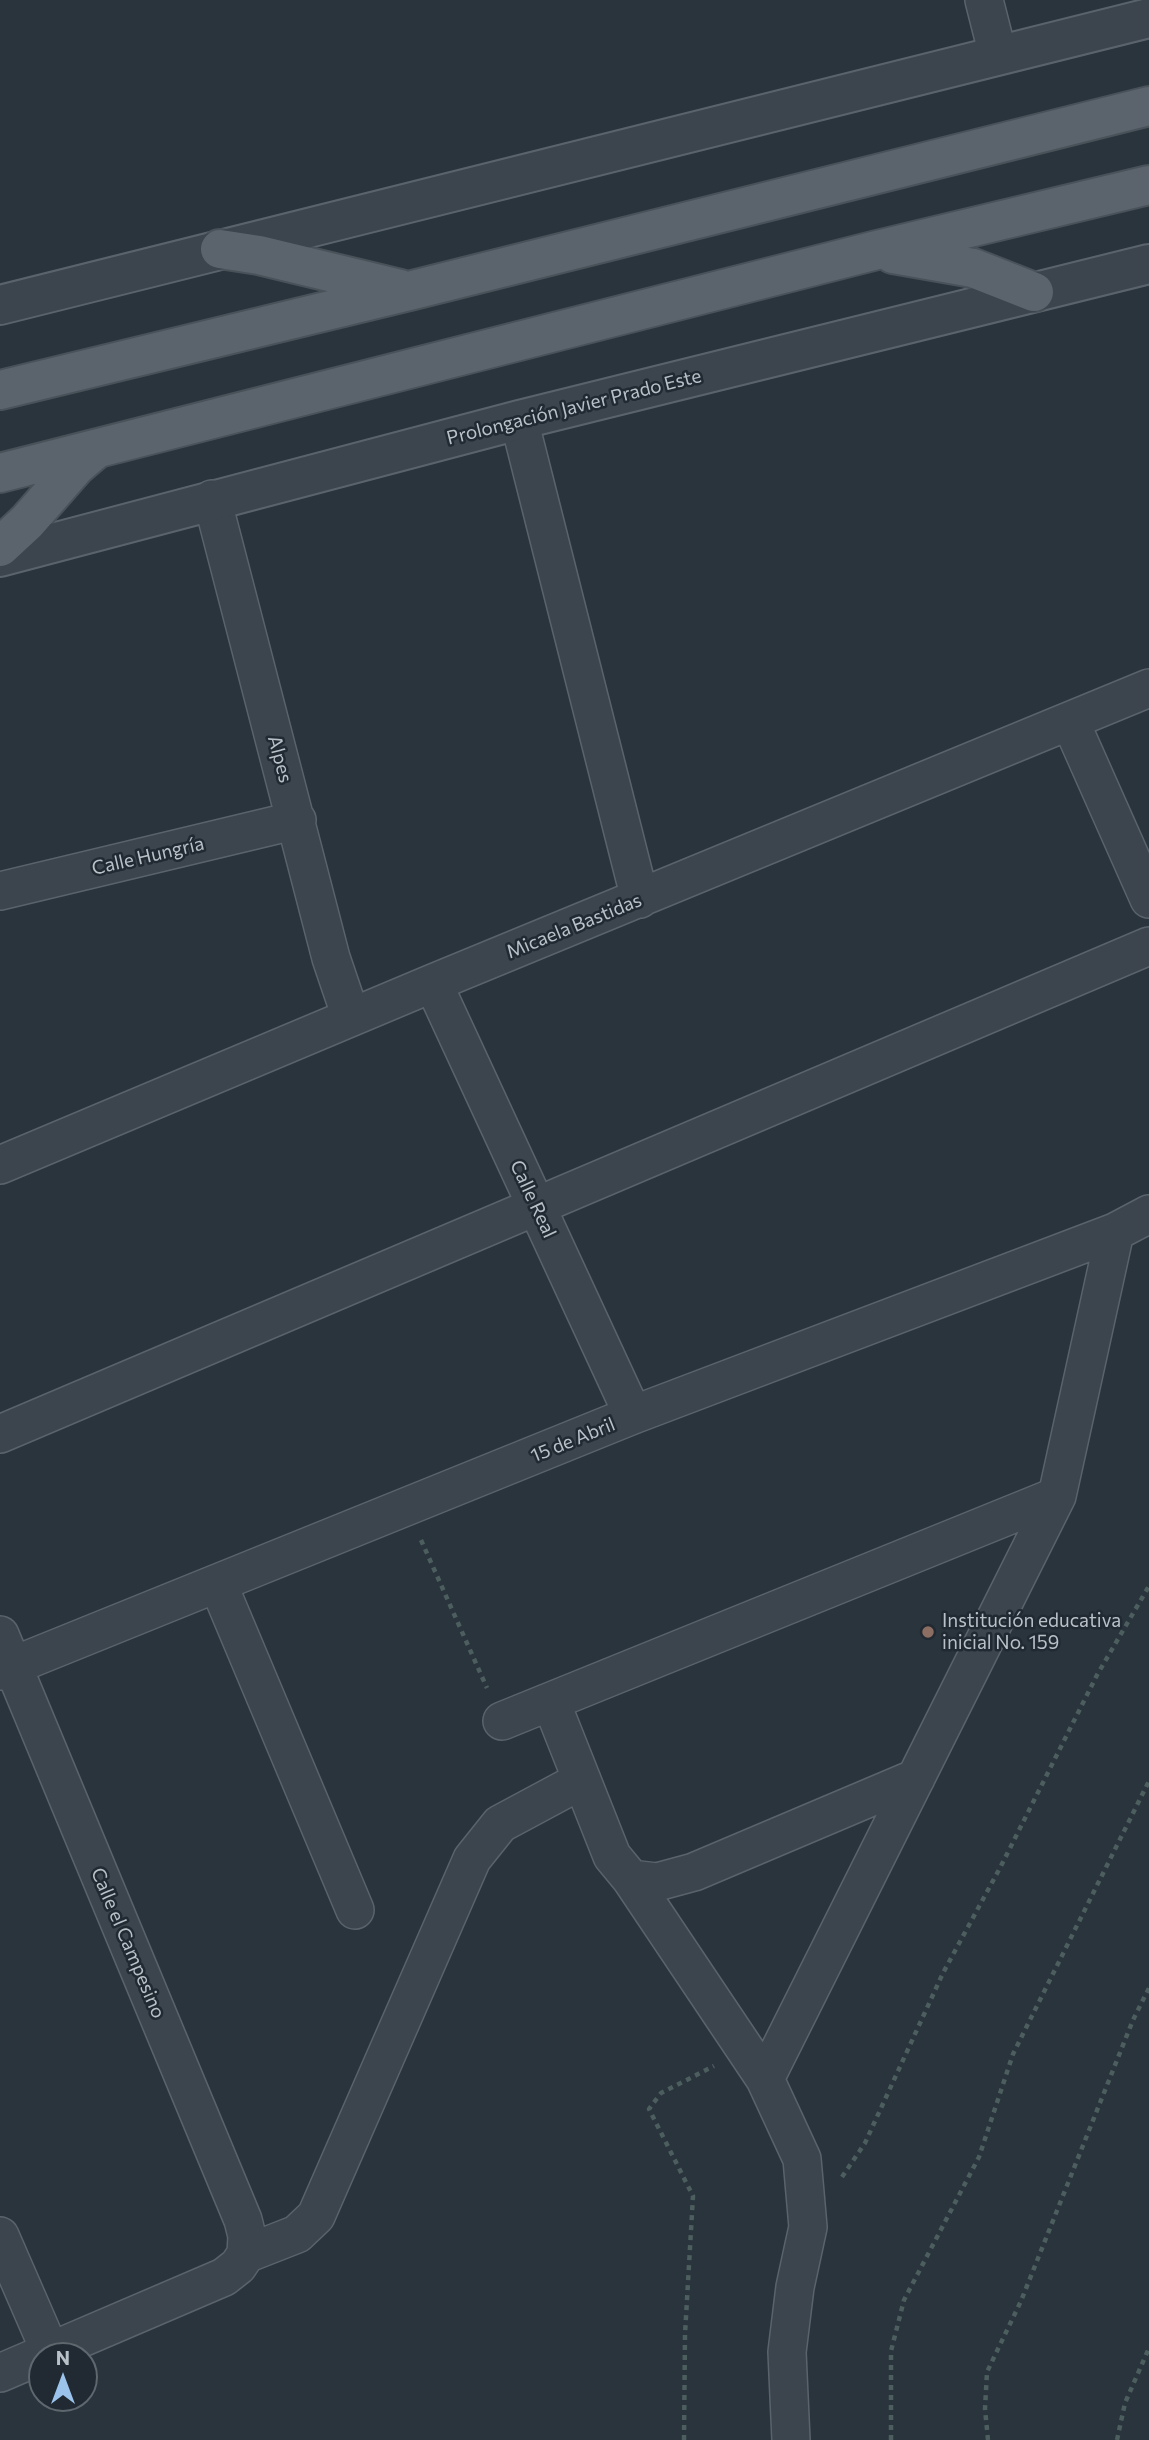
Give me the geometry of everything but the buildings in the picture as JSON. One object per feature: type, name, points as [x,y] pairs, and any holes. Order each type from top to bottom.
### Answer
[{"type":"main road","points":[[0,390],[1149,106]]},
{"type":"main road","points":[[0,473],[873,251],[1149,185]]},
{"type":"main road","points":[[220,249],[259,255],[409,291]]},
{"type":"main road","points":[[873,251],[965,266],[1034,292]]},
{"type":"main road","points":[[0,547],[27,522],[76,466],[97,448]]},
{"type":"street","points":[[984,0],[998,55]]},
{"type":"street","points":[[0,305],[1149,18]]},
{"type":"street","name":"Prolongación Javier Prado Este","points":[[0,557],[519,420],[1149,264]]},
{"type":"street","points":[[519,420],[640,899]]},
{"type":"street","name":"Alpes","points":[[212,499],[331,958],[351,1017]]},
{"type":"street","name":"Micaela Bastidas","points":[[0,1165],[433,982],[1149,688]]},
{"type":"street","points":[[1070,721],[1149,899]]},
{"type":"street","name":"Calle Hungría","points":[[0,891],[297,820]]},
{"type":"street","points":[[0,1434],[1149,946]]},
{"type":"street","name":"Calle Real","points":[[433,982],[633,1415]]},
{"type":"street","name":"15 de Abril","points":[[4,1657],[218,1584],[633,1415],[1115,1232],[1149,1214]]},
{"type":"street","points":[[756,2065],[916,1778],[1057,1496],[1115,1232]]},
{"type":"street","points":[[502,1721],[1057,1496]]},
{"type":"street","points":[[218,1584],[355,1910]]},
{"type":"street","name":"Calle el Campesino","points":[[4,1657],[243,2220],[247,2236],[246,2254]]},
{"type":"street","points":[[551,1702],[612,1856],[631,1879],[756,2065],[802,2159],[808,2227],[795,2287],[787,2352],[791,2440]]},
{"type":"street","points":[[631,1879],[657,1882],[694,1872],[916,1778]]},
{"type":"street","points":[[71,2342],[224,2277],[239,2266],[246,2254],[297,2234],[316,2216],[472,1859],[500,1824],[582,1780]]},
{"type":"street","points":[[0,2236],[46,2342]]},
{"type":"street","points":[[0,2373],[28,2361]]},
{"type":"path","points":[[406,1507],[502,1721]]},
{"type":"path","points":[[808,2227],[865,2143],[943,1973],[1097,1675],[1149,1586]]},
{"type":"path","points":[[891,2440],[891,2351],[904,2300],[979,2157],[1013,2054],[1149,1781]]},
{"type":"path","points":[[988,2440],[985,2409],[987,2372],[1021,2301],[1133,2020],[1149,1988]]},
{"type":"path","points":[[684,2440],[685,2334],[693,2196],[649,2109],[661,2093],[756,2065]]},
{"type":"path","points":[[1117,2440],[1125,2403],[1149,2347]]},
{"type":"place","name":"Institución educativa inicial No. 159","points":[[928,1632]]}]
